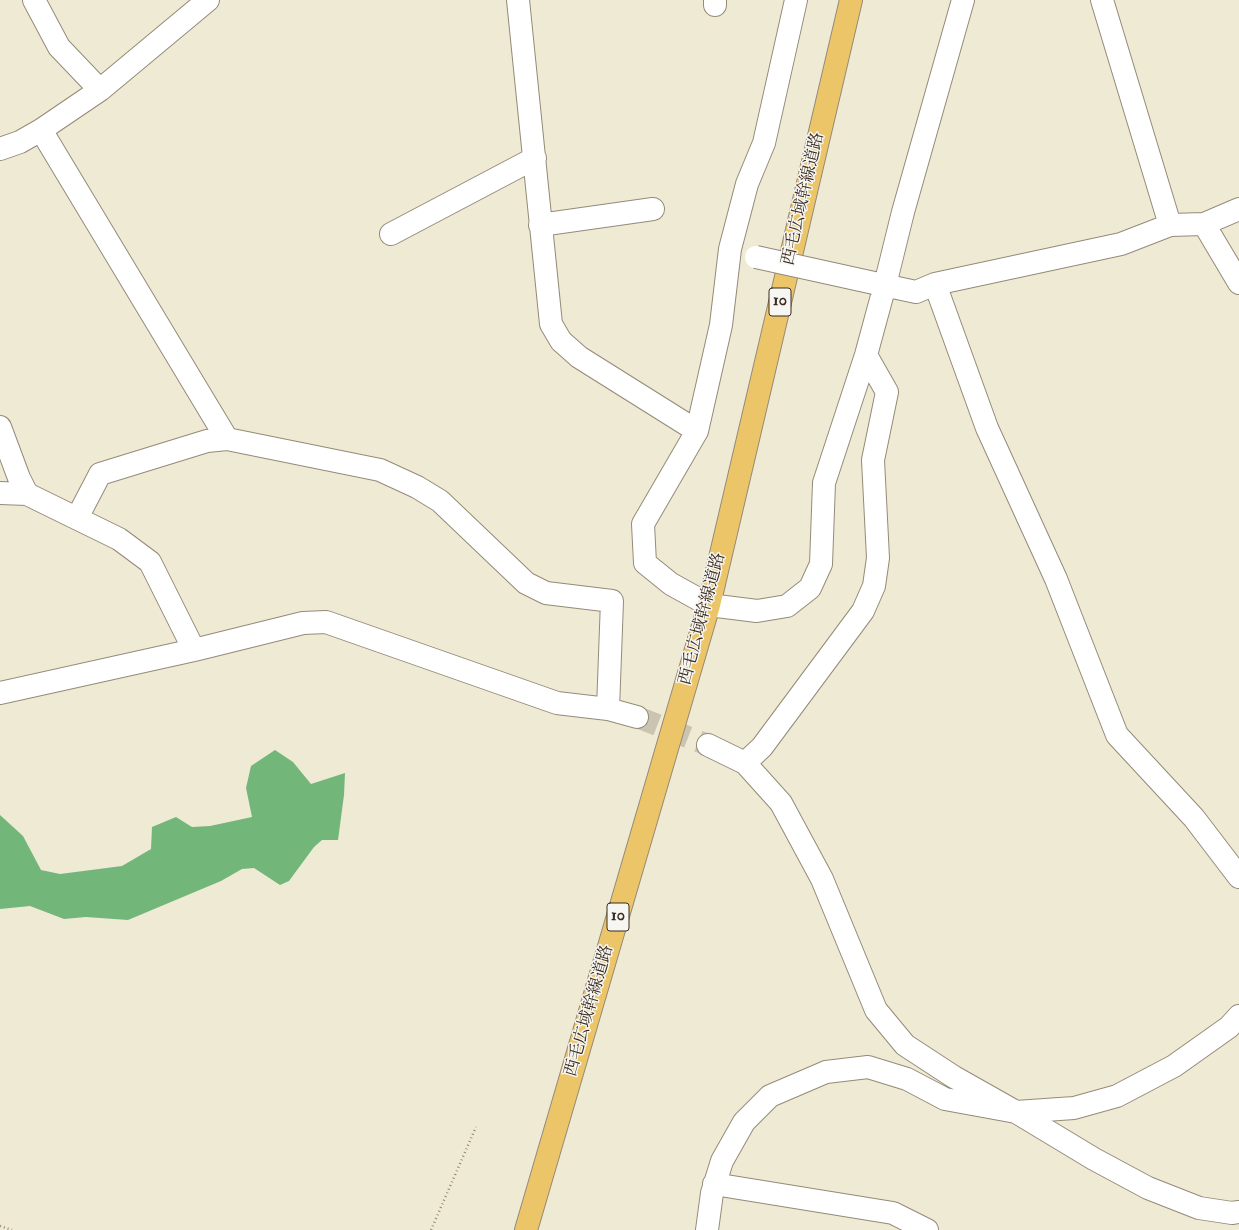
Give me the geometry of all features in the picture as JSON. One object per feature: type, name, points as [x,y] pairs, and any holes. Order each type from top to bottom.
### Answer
[{"type":"main road","name":"西毛広域幹線道路","points":[[526,1230],[709,605],[851,0]]},
{"type":"street","points":[[34,0],[58,47],[100,90]]},
{"type":"street","points":[[0,149],[20,142],[41,130],[100,90],[208,0]]},
{"type":"street","points":[[518,0],[551,324],[561,341],[579,357],[698,431]]},
{"type":"street","points":[[796,0],[764,143],[747,184],[730,248],[721,325],[698,431],[643,524],[645,563],[671,584],[709,605],[757,611],[787,606],[810,588],[821,564],[824,483],[866,355],[879,284],[903,212],[963,0]]},
{"type":"street","points":[[1102,0],[1170,225]]},
{"type":"street","points":[[41,130],[227,440]]},
{"type":"street","points":[[391,234],[535,158]]},
{"type":"street","points":[[540,225],[653,209]]},
{"type":"street","points":[[730,248],[756,257],[916,292],[935,284],[1121,244],[1170,225],[1204,224],[1239,209]]},
{"type":"street","points":[[1204,224],[1239,283]]},
{"type":"street","points":[[935,284],[987,428],[1056,579],[1117,735],[1194,818],[1239,877]]},
{"type":"street","points":[[745,763],[762,747],[864,611],[874,586],[878,558],[873,460],[887,392],[866,355]]},
{"type":"street","points":[[0,427],[19,478],[27,494]]},
{"type":"street","points":[[77,518],[100,474],[207,441],[227,440],[380,470],[417,486],[440,501],[526,583],[546,593],[612,601],[608,709]]},
{"type":"street","points":[[0,493],[27,494],[119,538],[150,562],[194,650]]},
{"type":"street","points":[[0,693],[194,650],[303,623],[326,622],[556,703],[608,709],[637,717]]},
{"type":"street","points":[[708,745],[745,763],[781,803],[822,878],[876,1010],[905,1045],[954,1077],[1094,1159],[1148,1188],[1199,1208],[1232,1213],[1239,1212]]},
{"type":"street","points":[[707,1230],[714,1184],[722,1161],[744,1122],[770,1096],[826,1072],[868,1067],[907,1079],[945,1099],[1016,1112],[1074,1108],[1117,1096],[1174,1066],[1229,1027],[1239,1016]]},
{"type":"street","points":[[714,1184],[893,1213],[927,1230]]},
{"type":"path","points":[[431,1230],[476,1127]]},
{"type":"path","points":[[0,1226],[12,1230]]},
{"type":"green space","points":[[275,750],[293,762],[311,784],[345,773],[344,795],[338,840],[322,840],[314,847],[289,881],[280,885],[254,868],[242,869],[221,881],[128,920],[86,917],[64,919],[30,906],[0,909],[0,815],[23,836],[41,870],[60,874],[122,866],[151,849],[152,827],[176,817],[192,827],[210,826],[252,817],[246,788],[251,766]]},
{"type":"tunnel","points":[[637,717],[708,745]]}]
